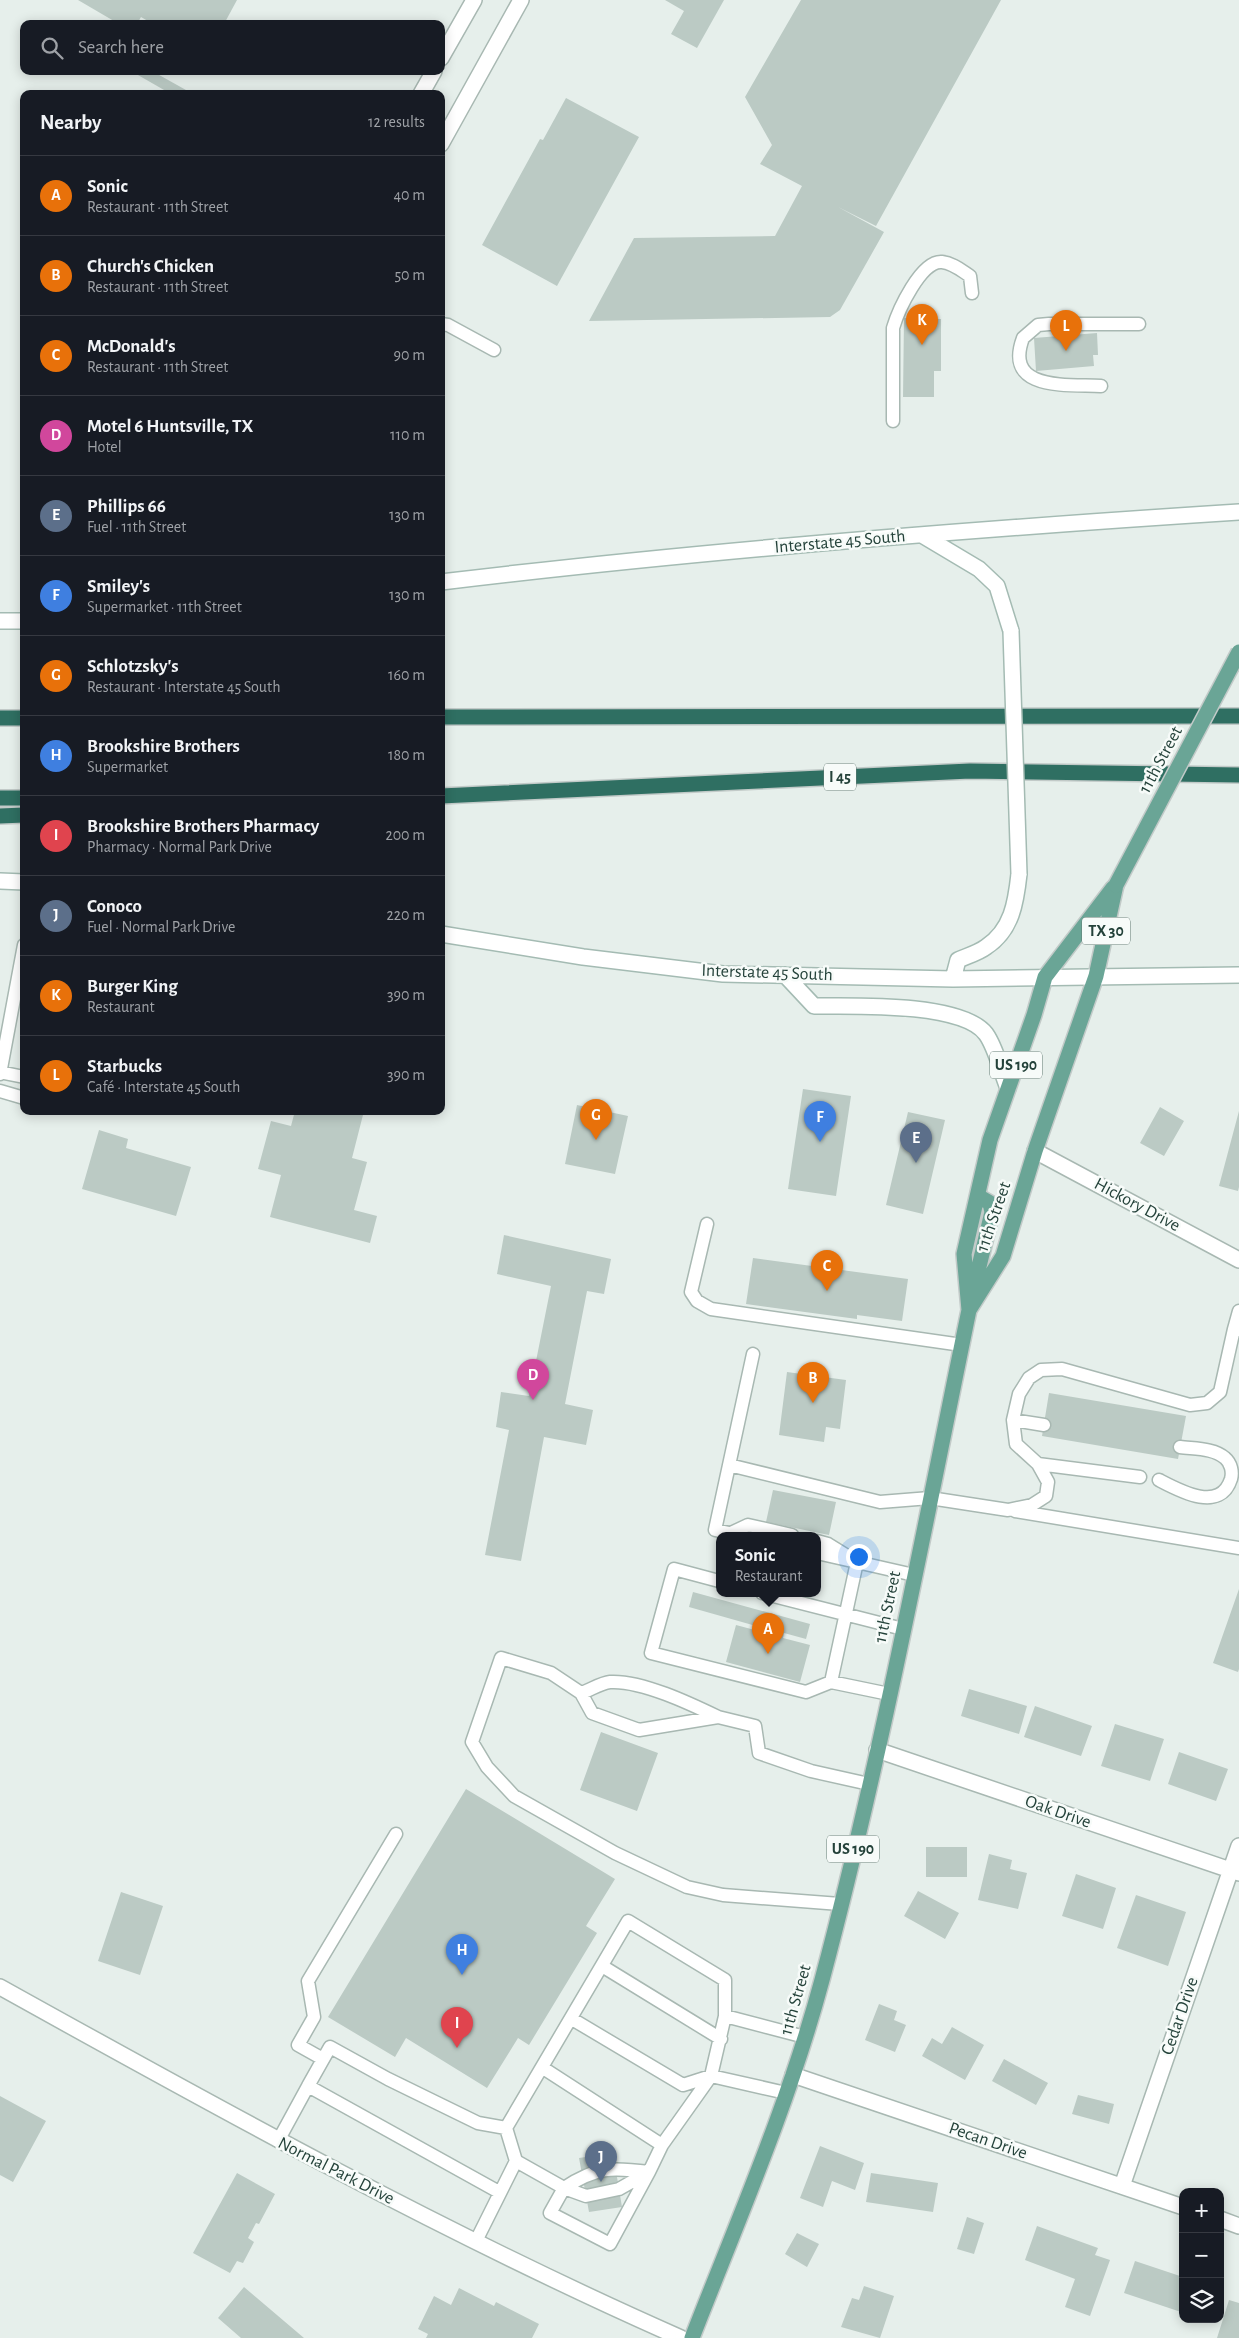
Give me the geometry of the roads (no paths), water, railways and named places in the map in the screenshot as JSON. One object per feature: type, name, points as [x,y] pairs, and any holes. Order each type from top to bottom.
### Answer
[{"type":"highway","points":[[445,717],[1239,716]]},
{"type":"highway","points":[[0,718],[20,718]]},
{"type":"highway","name":"I 45","points":[[445,796],[970,771],[1239,775]]},
{"type":"highway","points":[[0,798],[20,798]]},
{"type":"highway","points":[[0,816],[20,815]]},
{"type":"main road","points":[[445,51],[474,0]]},
{"type":"main road","points":[[445,137],[521,0]]},
{"type":"main road","points":[[423,90],[432,75]]},
{"type":"main road","name":"Interstate 45 South","points":[[445,582],[527,572],[922,535],[1239,512]]},
{"type":"main road","points":[[922,535],[979,570],[997,586],[1011,631],[1019,874],[1016,905],[1005,928],[987,947],[958,960],[953,979]]},
{"type":"main road","points":[[0,621],[20,621]]},
{"type":"main road","name":"11th Street","points":[[692,2338],[793,2075],[822,1981],[877,1750],[969,1310],[964,1254],[990,1140],[1045,977],[1116,885],[1239,652]]},
{"type":"main road","points":[[0,881],[20,882]]},
{"type":"main road","name":"11th Street","points":[[969,1310],[1003,1256],[1035,1150],[1096,976],[1116,885]]},
{"type":"main road","name":"Interstate 45 South","points":[[445,935],[583,957],[723,974],[953,979],[1239,974]]},
{"type":"main road","points":[[785,975],[814,1006],[877,1007],[946,1013],[978,1026],[986,1035],[1008,1088]]},
{"type":"main road","name":"Hickory Drive","points":[[1035,1150],[1239,1260]]},
{"type":"main road","points":[[969,1310],[992,1212],[990,1203],[978,1196]]},
{"type":"main road","name":"Oak Drive","points":[[877,1750],[1235,1872]]},
{"type":"main road","name":"Cedar Drive","points":[[1122,2186],[1235,1872],[1239,1846]]},
{"type":"main road","name":"Normal Park Drive","points":[[0,1987],[278,2141],[588,2297],[681,2338]]},
{"type":"main road","name":"Pecan Drive","points":[[793,2075],[1179,2206]]},
{"type":"main road","points":[[1224,2220],[1239,2226]]},
{"type":"lane","points":[[892,421],[893,328],[897,314],[919,277],[931,265],[941,262],[954,266],[970,276],[972,294]]},
{"type":"lane","points":[[1101,386],[1047,384],[1033,379],[1022,368],[1019,358],[1023,338],[1038,325],[1139,324]]},
{"type":"lane","points":[[445,325],[494,350]]},
{"type":"lane","points":[[20,966],[0,1073],[20,1077]]},
{"type":"lane","points":[[0,1091],[20,1097]]},
{"type":"lane","points":[[707,1224],[691,1292],[697,1301],[711,1309],[962,1345]]},
{"type":"lane","points":[[1008,1510],[1032,1505],[1046,1496],[1048,1482],[1038,1464],[1016,1444],[1013,1420],[1019,1394],[1029,1378],[1041,1370],[1062,1369],[1190,1405],[1207,1403],[1220,1392],[1237,1330],[1239,1310]]},
{"type":"lane","points":[[725,1532],[715,1530],[753,1354]]},
{"type":"lane","points":[[1013,1420],[1044,1425]]},
{"type":"lane","points":[[1159,1480],[1192,1496],[1212,1498],[1223,1494],[1232,1475],[1231,1465],[1225,1457],[1212,1452],[1180,1447]]},
{"type":"lane","points":[[1038,1464],[1140,1477]]},
{"type":"lane","points":[[729,1465],[880,1502],[930,1498],[1239,1548]]},
{"type":"lane","points":[[738,1532],[748,1525],[779,1532]]},
{"type":"lane","points":[[821,1542],[828,1544],[857,1562]]},
{"type":"lane","points":[[821,1554],[914,1575]]},
{"type":"lane","points":[[831,1682],[857,1562]]},
{"type":"lane","points":[[716,1581],[674,1570],[651,1653],[806,1692],[831,1682],[889,1694]]},
{"type":"lane","points":[[777,1597],[903,1630]]},
{"type":"lane","points":[[718,1717],[639,1730],[592,1713],[581,1693],[551,1673],[501,1658],[472,1742],[487,1767],[514,1796],[615,1853],[687,1887],[723,1895],[840,1904]]},
{"type":"lane","points":[[581,1693],[610,1682],[672,1695],[718,1717],[755,1726],[759,1753],[811,1771],[869,1784]]},
{"type":"lane","points":[[323,2059],[298,2045],[314,2017],[308,1981],[396,1834]]},
{"type":"lane","points":[[649,2172],[616,2168],[582,2176],[564,2188],[550,2213],[610,2244],[649,2172],[662,2145],[711,2076],[721,2039],[725,2016],[725,1980],[628,1921],[572,2020],[506,2128],[516,2161],[564,2188],[586,2196],[619,2188],[649,2172]]},
{"type":"lane","points":[[602,1966],[721,2039]]},
{"type":"lane","points":[[725,2016],[805,2037]]},
{"type":"lane","points":[[572,2020],[684,2084],[711,2076],[786,2093]]},
{"type":"lane","points":[[278,2141],[330,2047],[388,2079],[478,2123],[506,2128]]},
{"type":"lane","points":[[543,2068],[662,2145]]},
{"type":"lane","points":[[308,2086],[500,2192]]},
{"type":"lane","points":[[476,2241],[516,2161]]},
{"type":"place","name":"Burger King","points":[[922,345]]},
{"type":"place","name":"Starbucks","points":[[1066,351]]},
{"type":"place","name":"Schlotzsky's","points":[[596,1140]]},
{"type":"place","name":"Smiley's","points":[[820,1142]]},
{"type":"place","name":"Phillips 66","points":[[916,1163]]},
{"type":"place","name":"McDonald's","points":[[827,1291]]},
{"type":"place","name":"Motel 6 Huntsville, TX","points":[[533,1400]]},
{"type":"place","name":"Church's Chicken","points":[[813,1403]]},
{"type":"place","name":"Sonic","points":[[768,1654]]},
{"type":"place","name":"Brookshire Brothers","points":[[462,1975]]},
{"type":"place","name":"Brookshire Brothers Pharmacy","points":[[457,2048]]},
{"type":"place","name":"Conoco","points":[[601,2182]]}]
